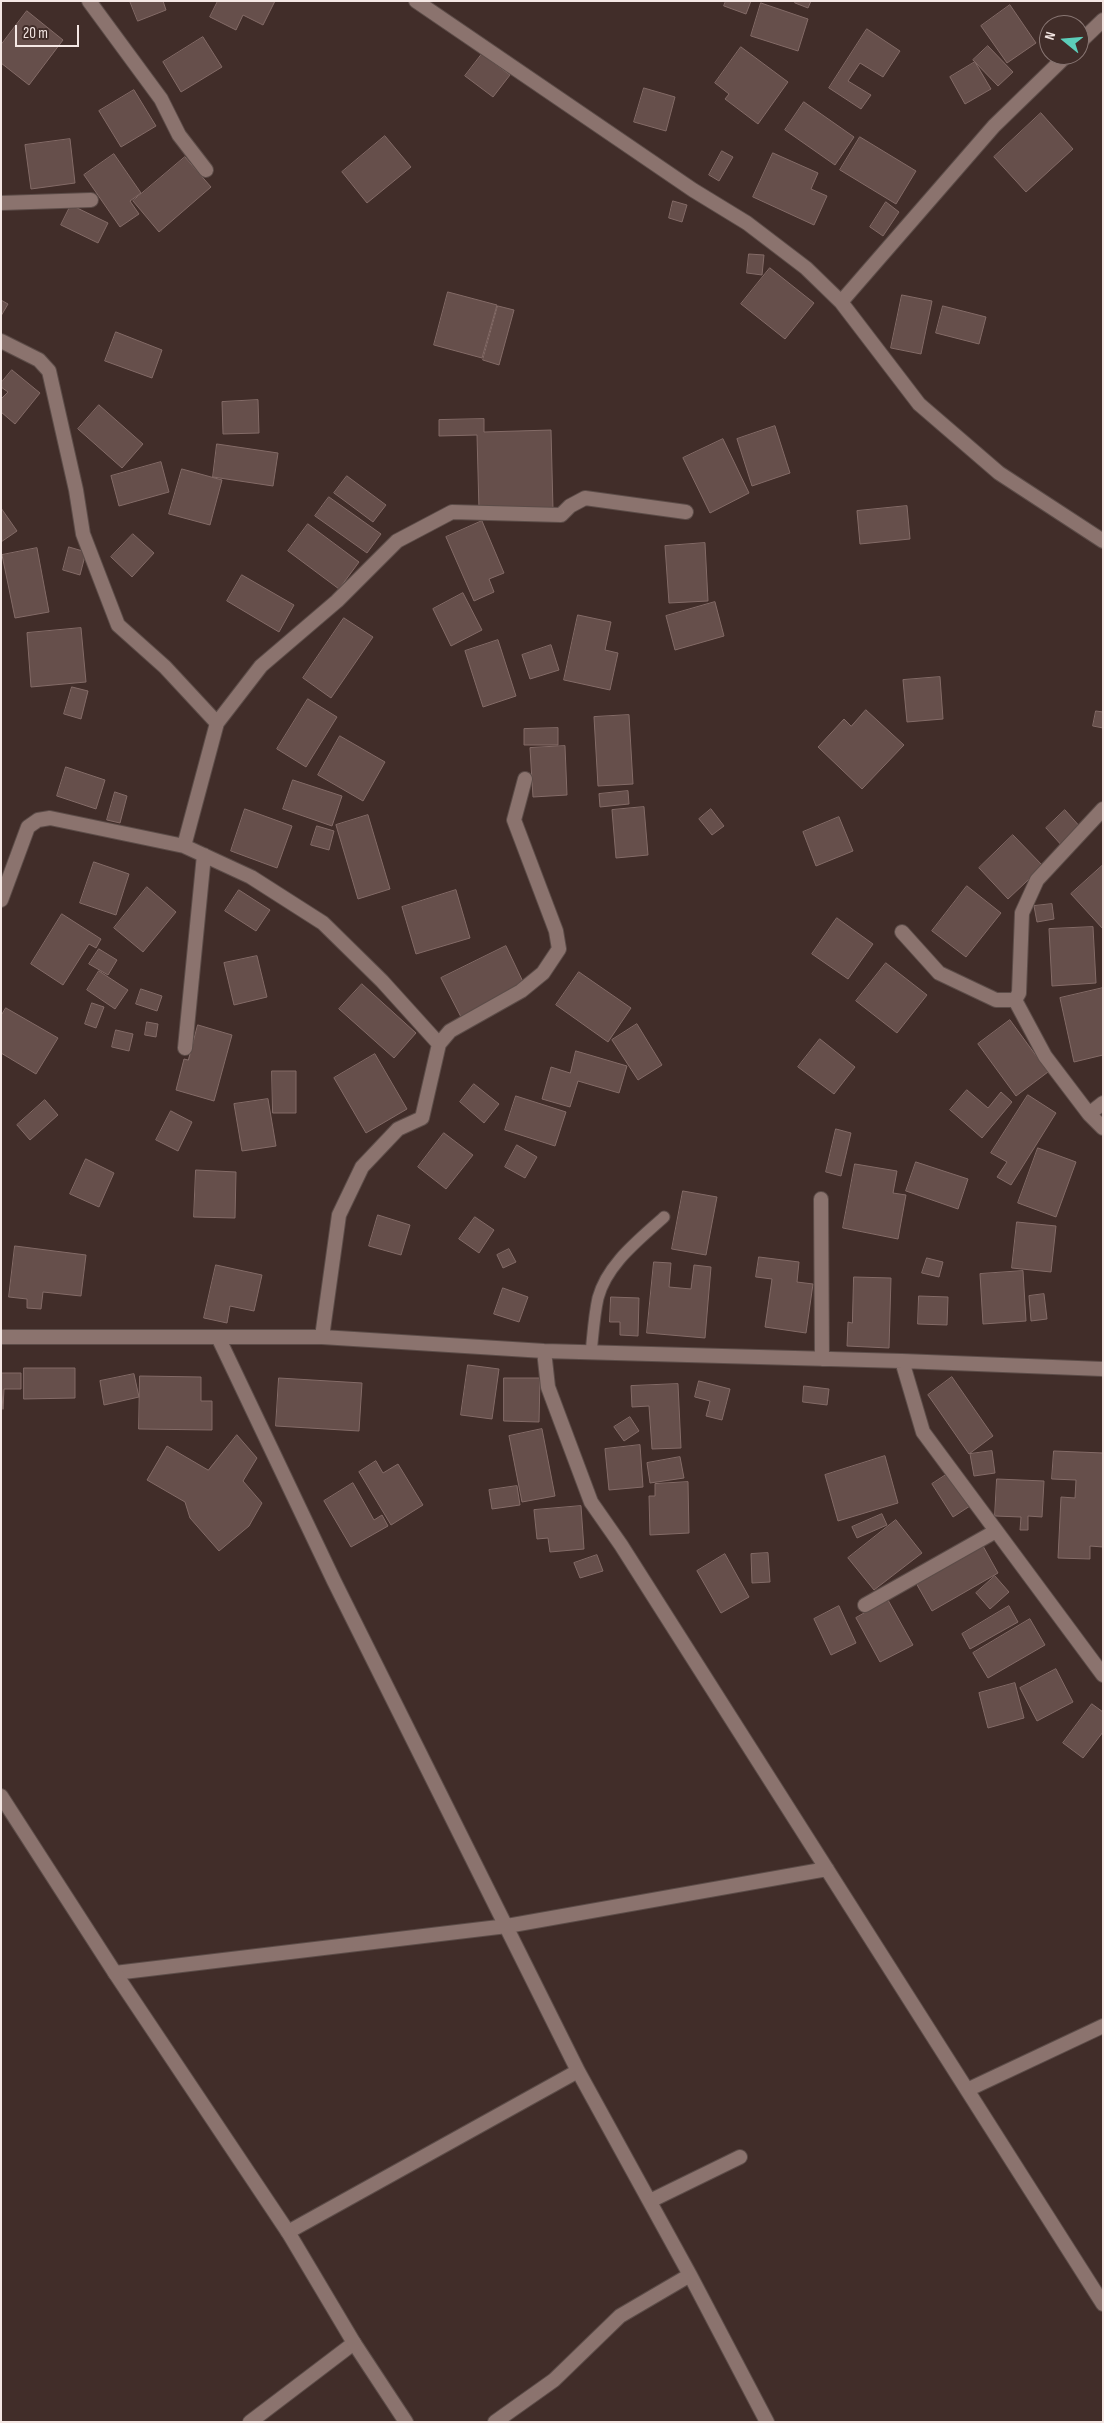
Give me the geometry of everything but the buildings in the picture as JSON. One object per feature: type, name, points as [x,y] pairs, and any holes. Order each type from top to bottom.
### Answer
[{"type":"street","points":[[90,1],[161,99],[179,135],[206,170]]},
{"type":"street","points":[[416,1],[685,184],[747,223],[806,268],[841,302],[919,404],[999,473],[1103,541]]},
{"type":"street","points":[[1089,33],[1103,20]]},
{"type":"street","points":[[841,302],[994,126],[1057,65]]},
{"type":"street","points":[[1,204],[91,200]]},
{"type":"street","points":[[1,341],[39,360],[49,372],[76,490],[83,534],[118,625],[165,668],[216,724]]},
{"type":"street","points":[[184,846],[216,724],[261,666],[337,601],[398,541],[452,512],[561,514],[570,506],[585,498],[686,512]]},
{"type":"street","points":[[322,1337],[339,1215],[362,1167],[398,1129],[422,1118],[439,1044],[450,1031],[521,991],[543,973],[559,949],[556,931],[514,820],[525,779]]},
{"type":"street","points":[[1016,1000],[1019,993],[1022,913],[1037,880],[1103,809]]},
{"type":"street","points":[[1,900],[28,827],[38,820],[50,818],[184,846],[251,877],[323,922],[382,981],[439,1044]]},
{"type":"street","points":[[185,1048],[204,855]]},
{"type":"street","points":[[902,932],[939,973],[996,1000],[1016,1000]]},
{"type":"street","points":[[1016,1000],[1045,1056],[1089,1114],[1103,1128]]},
{"type":"street","points":[[1089,1114],[1103,1103]]},
{"type":"street","points":[[820,1199],[822,1358]]},
{"type":"street","points":[[1,1337],[322,1337],[544,1352],[822,1358],[1103,1369]]},
{"type":"street","points":[[218,1337],[334,1581],[578,2071],[690,2275],[767,2422]]},
{"type":"street","points":[[544,1352],[548,1387],[592,1502],[1103,2304]]},
{"type":"street","points":[[902,1361],[924,1432],[1103,1675]]},
{"type":"street","points":[[866,1605],[996,1531]]},
{"type":"street","points":[[1,1796],[115,1973],[288,2232],[354,2343],[406,2422]]},
{"type":"street","points":[[115,1973],[507,1926],[827,1869]]},
{"type":"street","points":[[967,2090],[1103,2026]]},
{"type":"street","points":[[288,2232],[578,2071]]},
{"type":"street","points":[[650,2201],[740,2157]]},
{"type":"street","points":[[495,2422],[554,2380],[620,2316],[690,2275]]},
{"type":"street","points":[[250,2422],[354,2343]]},
{"type":"lane","points":[[591,1353],[598,1298],[606,1278],[622,1256],[664,1217]]}]
